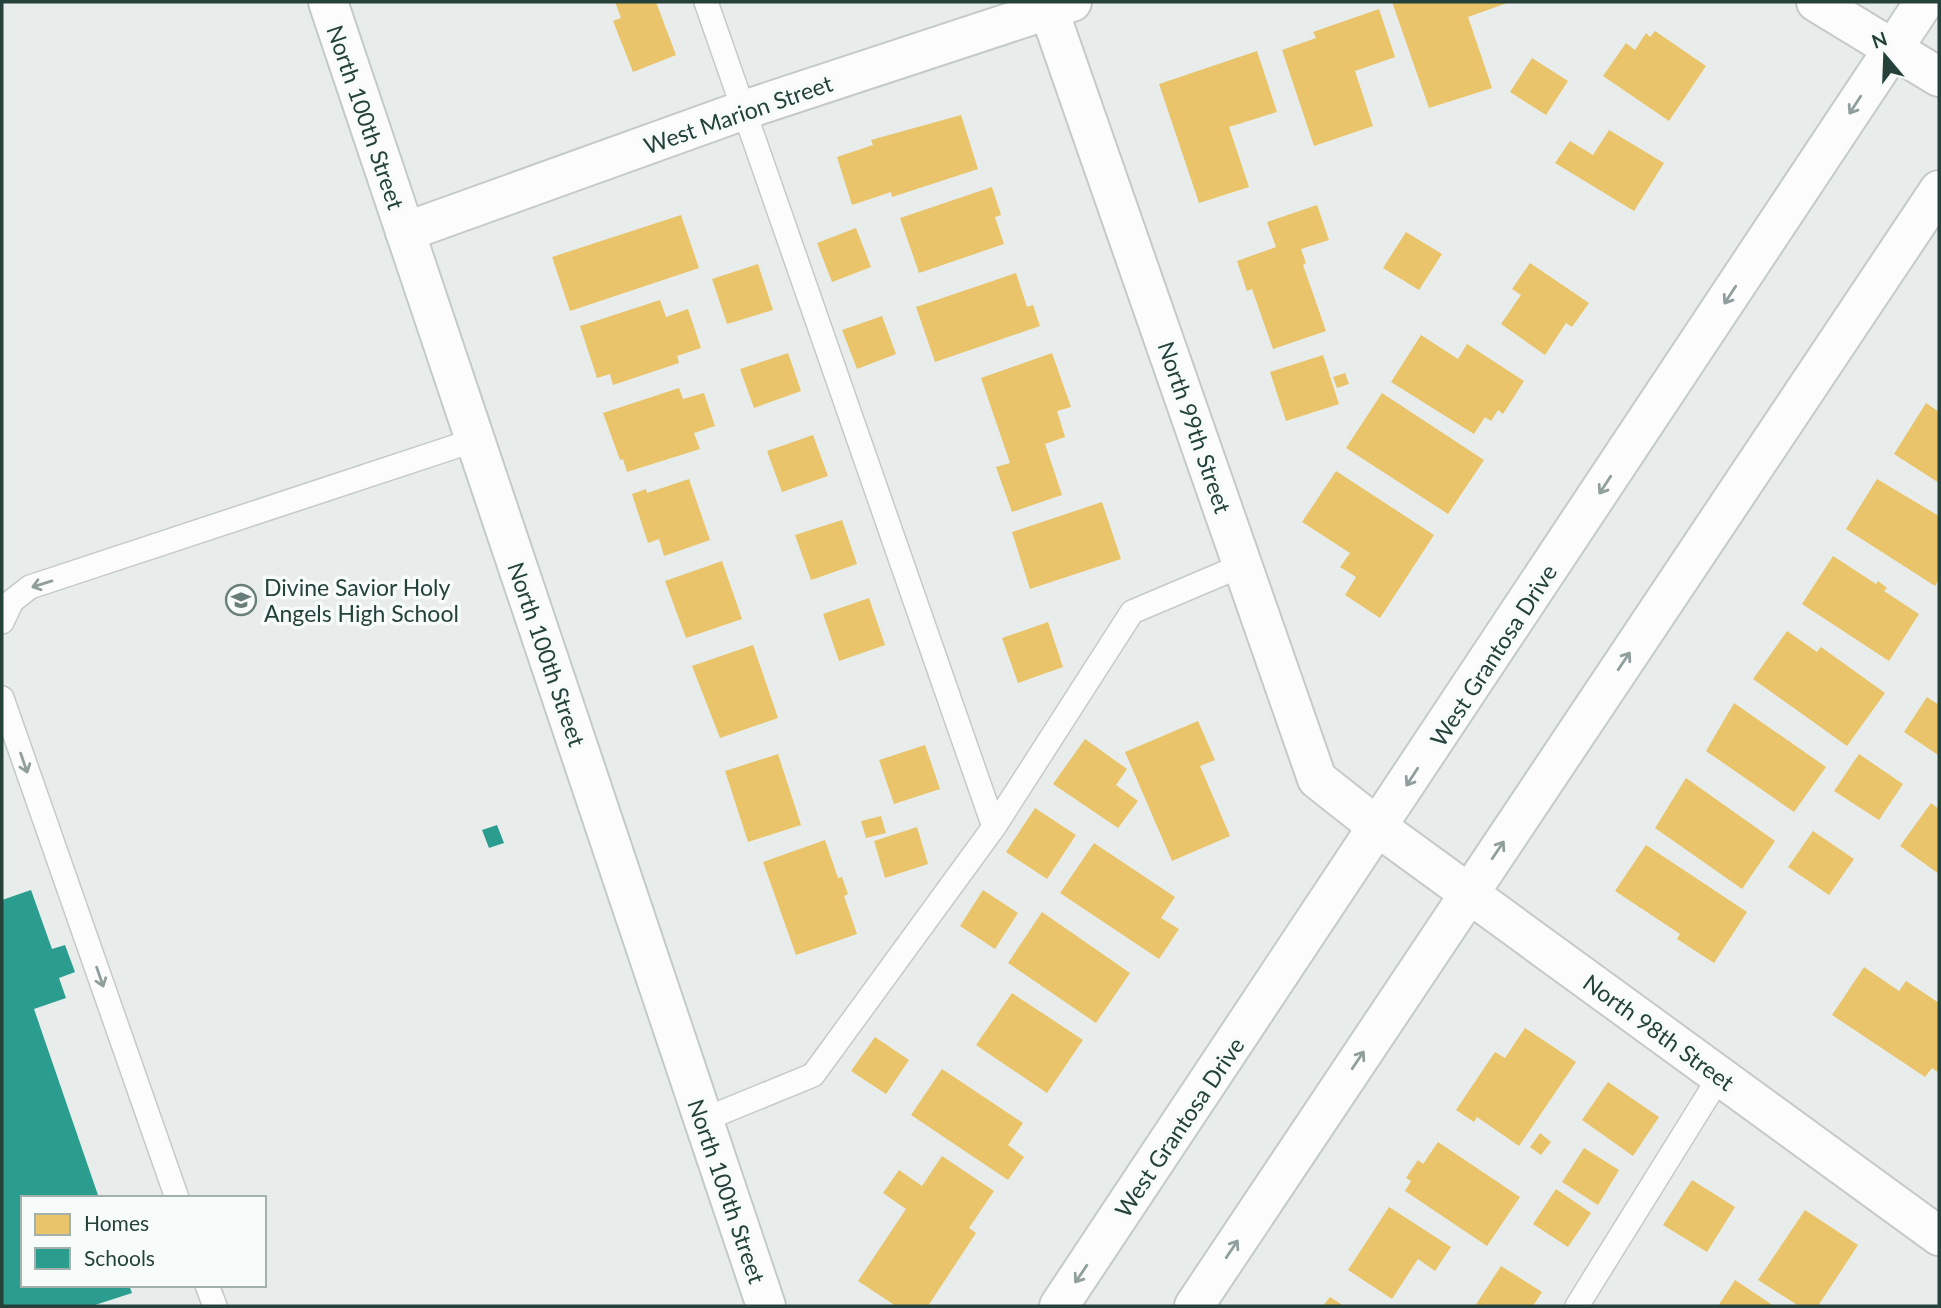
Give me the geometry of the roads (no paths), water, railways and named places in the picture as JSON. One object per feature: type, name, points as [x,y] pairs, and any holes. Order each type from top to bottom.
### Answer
[{"type":"street","name":"North 100th Street","points":[[328,2],[766,1306]]},
{"type":"street","points":[[1816,2],[1939,77]]},
{"type":"street","name":"West Grantosa Drive","points":[[1059,1306],[1379,828],[1924,2]]},
{"type":"street","name":"West Marion Street","points":[[405,232],[744,110],[1056,5]]},
{"type":"street","name":"North 99th Street","points":[[1056,5],[1242,565],[1317,779],[1379,828]]},
{"type":"street","points":[[1194,1306],[1939,190]]},
{"type":"street","name":"North 98th Street","points":[[1379,828],[1939,1236]]},
{"type":"lane","points":[[706,2],[994,827]]},
{"type":"lane","points":[[2,622],[12,601],[30,587],[475,440]]},
{"type":"lane","points":[[703,1119],[813,1075],[994,827],[1132,612],[1242,565]]},
{"type":"lane","points":[[2,698],[176,1196]]},
{"type":"lane","points":[[1577,1306],[1720,1076]]},
{"type":"lane","points":[[209,1287],[215,1306]]},
{"type":"place","name":"Divine Savior Holy Angels High School","points":[[241,600]]}]
